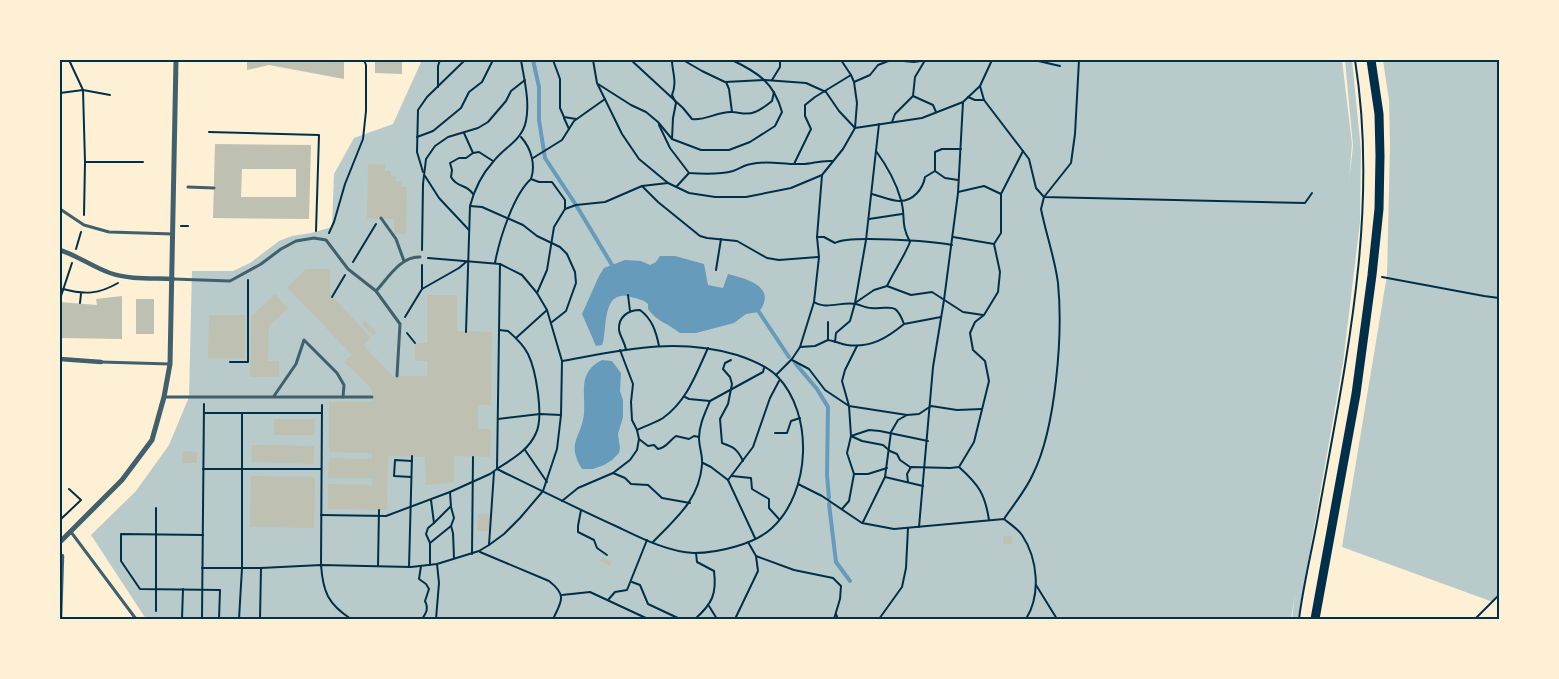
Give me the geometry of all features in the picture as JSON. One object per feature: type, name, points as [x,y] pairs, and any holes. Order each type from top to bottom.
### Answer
[{"type":"main road","points":[[1315,619],[1356,394],[1372,275],[1378,209],[1380,156],[1379,114],[1371,60]]},
{"type":"street","points":[[60,542],[122,480],[152,440],[164,397],[170,364],[176,60]]},
{"type":"street","points":[[60,250],[110,273],[173,279]]},
{"type":"street","points":[[60,359],[101,362]]},
{"type":"street","points":[[60,619],[62,556]]},
{"type":"lane","points":[[60,141],[60,153]]},
{"type":"lane","points":[[188,187],[214,188]]},
{"type":"lane","points":[[60,209],[84,224],[109,232],[174,234]]},
{"type":"lane","points":[[381,218],[396,239],[404,261]]},
{"type":"lane","points":[[173,279],[230,281],[261,264],[281,248],[296,241],[314,238],[326,240],[348,269],[376,290],[400,324],[397,376]]},
{"type":"lane","points":[[376,290],[404,261],[413,256],[421,257]]},
{"type":"lane","points":[[274,397],[296,364],[304,340],[337,373],[344,385],[343,397]]},
{"type":"lane","points":[[101,362],[170,364]]},
{"type":"lane","points":[[164,397],[372,397]]},
{"type":"lane","points":[[70,532],[136,619]]},
{"type":"path","points":[[60,299],[84,224],[83,90],[69,60]]},
{"type":"path","points":[[326,240],[334,222],[344,184],[363,139],[366,111],[366,65],[364,60]]},
{"type":"path","points":[[438,86],[438,66],[440,60]]},
{"type":"path","points":[[465,60],[438,86],[418,110],[417,152],[424,175],[440,198],[469,230]]},
{"type":"path","points":[[417,137],[432,130],[461,108],[468,92],[482,82],[493,60]]},
{"type":"path","points":[[466,332],[470,206],[473,194],[493,161],[520,136],[526,122],[527,109],[521,60]]},
{"type":"path","points":[[553,60],[560,79],[560,108],[569,129]]},
{"type":"path","points":[[593,60],[597,83],[622,134],[639,159],[668,182],[689,193],[714,197],[746,197],[791,188],[822,175],[856,128],[857,103],[854,82],[841,60]]},
{"type":"path","points":[[631,60],[692,119],[699,120],[715,114],[732,112],[742,115],[754,113],[772,101],[774,92]]},
{"type":"path","points":[[672,139],[676,102],[672,95],[676,85],[672,74],[673,60]]},
{"type":"path","points":[[683,60],[725,82],[772,80],[806,83],[826,92],[839,111],[856,128]]},
{"type":"path","points":[[597,83],[631,105],[646,112],[658,122],[672,139],[701,150],[730,150],[750,142],[775,126],[782,112],[774,92],[765,80],[755,71],[732,60]]},
{"type":"path","points":[[772,80],[780,67],[780,60]]},
{"type":"path","points":[[854,82],[870,75],[878,65],[892,60],[924,62]]},
{"type":"path","points":[[892,122],[895,114],[913,96],[915,77],[927,60]]},
{"type":"path","points":[[856,128],[922,118],[963,102],[980,86],[992,60]]},
{"type":"path","points":[[1034,60],[1060,66]]},
{"type":"path","points":[[1004,519],[1033,474],[1048,429],[1060,341],[1058,283],[1042,209],[1044,197],[1072,163],[1079,60]]},
{"type":"path","points":[[1299,619],[1346,364],[1363,223],[1364,151],[1355,60]]},
{"type":"path","points":[[794,164],[812,129],[805,116],[805,105],[851,75]]},
{"type":"path","points":[[422,289],[421,257],[426,159],[435,146],[448,137],[478,128],[488,122],[506,101],[511,91],[524,80]]},
{"type":"path","points":[[725,82],[729,89],[732,112]]},
{"type":"path","points":[[980,86],[984,100],[1029,159],[1036,188],[1044,197],[1305,203],[1312,194]]},
{"type":"path","points":[[60,93],[83,90],[110,95]]},
{"type":"path","points":[[913,96],[932,105],[936,112]]},
{"type":"path","points":[[968,97],[975,100],[984,100]]},
{"type":"path","points":[[532,158],[562,140],[576,119],[605,99]]},
{"type":"path","points":[[919,527],[933,367],[952,245],[958,192],[962,149],[963,102]]},
{"type":"path","points":[[564,117],[576,119]]},
{"type":"path","points":[[658,122],[670,148],[690,173]]},
{"type":"path","points":[[835,342],[836,334],[850,321],[855,303],[869,219],[879,124]]},
{"type":"path","points":[[209,132],[319,135],[317,227],[314,238]]},
{"type":"path","points":[[464,133],[473,153]]},
{"type":"path","points":[[495,264],[499,244],[516,201],[523,188],[531,179],[533,172],[532,158],[520,136]]},
{"type":"path","points":[[935,171],[935,152],[942,149],[962,149]]},
{"type":"path","points":[[876,151],[890,170],[902,201],[904,230],[910,242],[905,256],[896,267],[887,286]]},
{"type":"path","points":[[959,467],[974,442],[990,381],[985,361],[973,350],[970,334],[975,322],[984,315],[998,292],[1000,272],[994,244],[1001,233],[1001,194],[1023,151]]},
{"type":"path","points":[[473,194],[470,190],[456,185],[451,177],[450,163],[479,152],[493,161]]},
{"type":"path","points":[[676,186],[690,173],[731,172],[750,164],[768,161],[794,164],[805,164],[821,160],[833,162]]},
{"type":"path","points":[[85,162],[143,162]]},
{"type":"path","points":[[935,171],[945,178],[958,180]]},
{"type":"path","points":[[872,194],[902,201],[923,188],[925,177],[935,171]]},
{"type":"path","points":[[776,375],[792,359],[800,347],[814,302],[819,257],[817,237],[822,175]]},
{"type":"path","points":[[531,179],[555,183],[566,200],[565,209],[554,227],[547,270],[537,293]]},
{"type":"path","points":[[565,209],[576,205],[605,202],[642,186],[668,182]]},
{"type":"path","points":[[642,186],[664,208],[700,236],[737,241],[766,258],[779,260],[819,257]]},
{"type":"path","points":[[958,192],[984,186],[1001,194]]},
{"type":"path","points":[[470,206],[482,207],[523,225],[537,236],[560,247],[567,254],[575,272],[576,283],[566,311],[551,322]]},
{"type":"path","points":[[869,219],[902,214]]},
{"type":"path","points":[[332,296],[366,243],[372,229],[381,218]]},
{"type":"path","points":[[817,237],[824,237],[834,244],[840,240],[850,239],[930,241],[952,245]]},
{"type":"path","points":[[953,237],[994,244]]},
{"type":"path","points":[[716,270],[721,239]]},
{"type":"path","points":[[202,568],[321,565],[409,567],[438,564],[479,551],[504,534],[543,492],[558,449],[561,414],[562,361],[547,310],[537,293],[522,275],[500,264],[421,257]]},
{"type":"path","points":[[400,324],[422,289],[460,268],[467,262]]},
{"type":"path","points":[[497,469],[500,264]]},
{"type":"path","points":[[230,362],[248,362],[248,271]]},
{"type":"path","points":[[1372,275],[1499,298]]},
{"type":"path","points":[[63,289],[81,294],[106,290],[130,276]]},
{"type":"path","points":[[855,303],[874,290],[887,286],[911,295],[932,292],[963,312],[984,315]]},
{"type":"path","points":[[80,303],[81,294]]},
{"type":"path","points":[[628,295],[630,311]]},
{"type":"path","points":[[814,302],[820,305],[855,303],[870,308],[892,307],[899,311],[904,324]]},
{"type":"path","points":[[516,338],[547,310]]},
{"type":"path","points":[[626,350],[619,324],[625,314],[630,311],[640,310],[650,320],[657,334],[659,346]]},
{"type":"path","points":[[800,347],[815,346],[828,340],[846,345],[871,345],[888,337],[904,324],[941,317]]},
{"type":"path","points":[[828,322],[828,340]]},
{"type":"path","points":[[321,515],[386,516],[432,500],[473,482],[494,471],[525,450],[537,432],[540,414],[536,381],[528,354],[508,331],[499,330]]},
{"type":"path","points":[[497,469],[580,510],[647,540],[674,550],[696,553],[719,550],[748,542],[772,528],[792,503],[798,484],[803,451],[803,432],[800,418],[790,395],[776,375],[739,356],[708,348],[659,346],[620,350],[562,361]]},
{"type":"path","points":[[841,510],[849,501],[854,474],[847,452],[851,436],[849,406],[842,381],[845,370],[858,346]]},
{"type":"path","points":[[637,430],[663,418],[684,396],[692,385],[708,348]]},
{"type":"path","points":[[562,501],[578,488],[613,473],[630,460],[637,450],[639,439],[632,420],[631,402],[634,384],[620,350]]},
{"type":"path","points":[[792,359],[809,369],[825,390],[849,406],[907,415],[919,414],[931,406],[957,410],[982,409]]},
{"type":"path","points":[[731,360],[725,363],[723,368],[730,377],[732,384],[728,404],[720,419],[722,442],[734,447],[740,454],[742,461]]},
{"type":"path","points":[[684,396],[689,399],[710,401],[763,372],[764,368]]},
{"type":"path","points":[[728,480],[753,447],[770,398],[780,380]]},
{"type":"path","points":[[202,619],[204,397]]},
{"type":"path","points":[[322,397],[322,583],[328,598],[339,611],[351,619]]},
{"type":"path","points":[[652,542],[690,503],[700,478],[702,463],[699,437],[702,420],[710,401]]},
{"type":"path","points":[[204,413],[322,413]]},
{"type":"path","points":[[239,619],[242,568],[242,413]]},
{"type":"path","points":[[498,419],[540,414],[561,414]]},
{"type":"path","points":[[862,523],[885,477],[892,432],[898,420],[907,415]]},
{"type":"path","points":[[776,433],[787,434],[791,421],[800,418]]},
{"type":"path","points":[[851,436],[868,430],[892,432],[928,441]]},
{"type":"path","points":[[639,439],[648,446],[654,445],[658,449],[667,445],[676,436],[690,439],[694,436],[699,437]]},
{"type":"path","points":[[851,436],[862,441],[883,445],[890,451],[898,454],[900,460],[911,467],[959,467],[975,482],[986,503],[989,520]]},
{"type":"path","points":[[525,450],[547,482]]},
{"type":"path","points":[[409,567],[412,456]]},
{"type":"path","points":[[472,554],[473,456]]},
{"type":"path","points":[[411,477],[394,476],[395,460],[412,461]]},
{"type":"path","points":[[702,463],[711,467],[728,480],[755,538]]},
{"type":"path","points":[[908,482],[907,474],[911,467]]},
{"type":"path","points":[[854,474],[868,474],[887,468]]},
{"type":"path","points":[[204,469],[321,469]]},
{"type":"path","points":[[489,544],[494,471]]},
{"type":"path","points":[[613,473],[625,478],[631,484],[648,485],[662,498],[690,503]]},
{"type":"path","points":[[731,476],[750,478],[752,489],[768,499],[769,508],[779,519]]},
{"type":"path","points":[[885,477],[923,486]]},
{"type":"path","points":[[798,484],[822,496],[862,523],[894,528],[908,528],[1004,519],[1021,534],[1032,554],[1036,585],[1032,609],[1026,619]]},
{"type":"path","points":[[60,520],[81,500],[69,489]]},
{"type":"path","points":[[430,543],[451,526],[454,518],[450,492]]},
{"type":"path","points":[[432,500],[434,523]]},
{"type":"path","points":[[430,565],[430,543],[426,534],[428,528],[451,507]]},
{"type":"path","points":[[156,508],[156,611]]},
{"type":"path","points":[[378,566],[379,510]]},
{"type":"path","points":[[580,510],[578,532],[594,540],[597,548],[607,555]]},
{"type":"path","points":[[451,526],[454,559]]},
{"type":"path","points":[[879,619],[902,588],[906,568],[908,528]]},
{"type":"path","points":[[203,535],[121,534],[121,560],[140,589],[220,590],[219,619]]},
{"type":"path","points":[[608,600],[615,592],[627,590],[632,582],[647,540]]},
{"type":"path","points":[[735,619],[758,571],[756,556],[748,542]]},
{"type":"path","points":[[479,551],[549,581],[558,588],[562,595],[553,619]]},
{"type":"path","points":[[695,619],[708,606],[716,586],[714,571],[695,560],[696,553]]},
{"type":"path","points":[[756,556],[794,570],[833,578],[841,586],[834,619]]},
{"type":"path","points":[[436,619],[439,583],[438,564]]},
{"type":"path","points":[[421,566],[419,578],[429,589],[425,601],[427,612],[422,619]]},
{"type":"path","points":[[260,619],[261,568]]},
{"type":"path","points":[[632,582],[640,585],[648,604],[680,619]]},
{"type":"path","points":[[1036,585],[1057,619]]},
{"type":"path","points":[[182,619],[183,589]]},
{"type":"path","points":[[562,595],[590,592],[648,619]]},
{"type":"path","points":[[1475,619],[1499,595]]},
{"type":"path","points":[[708,606],[717,619]]},
{"type":"path","points":[[836,614],[838,619]]},
{"type":"shaded area","points":[[422,60],[1342,60],[1352,144],[1349,181],[1353,146],[1345,60],[1352,60],[1361,151],[1360,222],[1343,363],[1298,619],[1292,619],[1295,594],[1291,619],[146,619],[91,535],[136,491],[169,445],[189,397],[192,271],[233,271],[250,263],[279,241],[292,236],[332,227],[334,174],[354,138],[393,124]]},
{"type":"shaded area","points":[[1383,60],[1499,60],[1499,595],[1493,602],[1342,547],[1387,275],[1390,145],[1389,100]]},
{"type":"water","points":[[660,256],[675,256],[704,264],[708,285],[723,288],[728,274],[751,281],[762,290],[765,296],[764,303],[759,312],[746,314],[734,323],[696,333],[680,333],[655,317],[648,309],[646,302],[621,296],[614,299],[610,305],[602,345],[596,346],[582,314],[604,268],[625,260],[641,261],[650,265],[656,262]]},
{"type":"water","points":[[602,360],[612,361],[621,373],[620,391],[623,400],[623,417],[618,434],[620,448],[619,453],[604,465],[593,469],[582,469],[577,460],[575,446],[584,414],[584,383],[589,371]]},
{"type":"building","points":[[247,60],[344,60],[344,79],[269,65],[247,70]]},
{"type":"building","points":[[375,60],[402,60],[402,74],[375,73]]},
{"type":"building","points":[[215,144],[311,145],[309,219],[213,218]],"holes":[[[242,169],[296,169],[296,197],[241,197]]]},
{"type":"building","points":[[368,164],[385,165],[385,171],[391,171],[391,176],[396,176],[396,181],[402,181],[401,187],[407,187],[406,234],[394,234],[394,219],[367,218]]},
{"type":"building","points":[[306,269],[330,269],[330,294],[371,338],[363,345],[393,376],[427,376],[427,361],[415,361],[415,343],[427,343],[427,295],[457,295],[457,331],[492,332],[491,405],[478,405],[478,429],[491,429],[490,457],[454,456],[454,482],[426,485],[425,457],[388,456],[387,510],[328,509],[328,484],[372,485],[372,478],[328,478],[329,458],[372,459],[372,453],[329,452],[329,402],[372,402],[372,389],[344,362],[352,355],[287,287]]},
{"type":"building","points":[[275,294],[288,308],[269,326],[268,361],[279,361],[279,377],[250,377],[251,316]]},
{"type":"building","points":[[122,296],[122,339],[60,338],[60,302],[97,305],[96,299]]},
{"type":"building","points":[[136,299],[154,299],[154,334],[136,334]]},
{"type":"building","points":[[209,315],[245,315],[245,358],[208,358]]},
{"type":"building","points":[[365,320],[377,333],[373,336],[362,324]]},
{"type":"building","points":[[274,419],[315,419],[314,435],[274,435]]},
{"type":"building","points":[[252,445],[314,446],[314,464],[251,462]]},
{"type":"building","points":[[183,451],[197,452],[197,463],[182,463]]},
{"type":"building","points":[[251,476],[315,477],[314,528],[250,527]]},
{"type":"building","points":[[478,514],[489,514],[489,531],[477,531]]},
{"type":"building","points":[[1003,536],[1012,536],[1012,544],[1003,544]]},
{"type":"building","points":[[603,557],[611,562],[609,566],[600,561]]},
{"type":"waterway","points":[[533,60],[539,87],[539,120],[545,158],[612,265]]},
{"type":"waterway","points":[[759,312],[789,357]]},
{"type":"waterway","points":[[795,363],[817,389],[828,407],[827,475],[829,498]]},
{"type":"waterway","points":[[829,504],[836,562],[850,581]]}]
